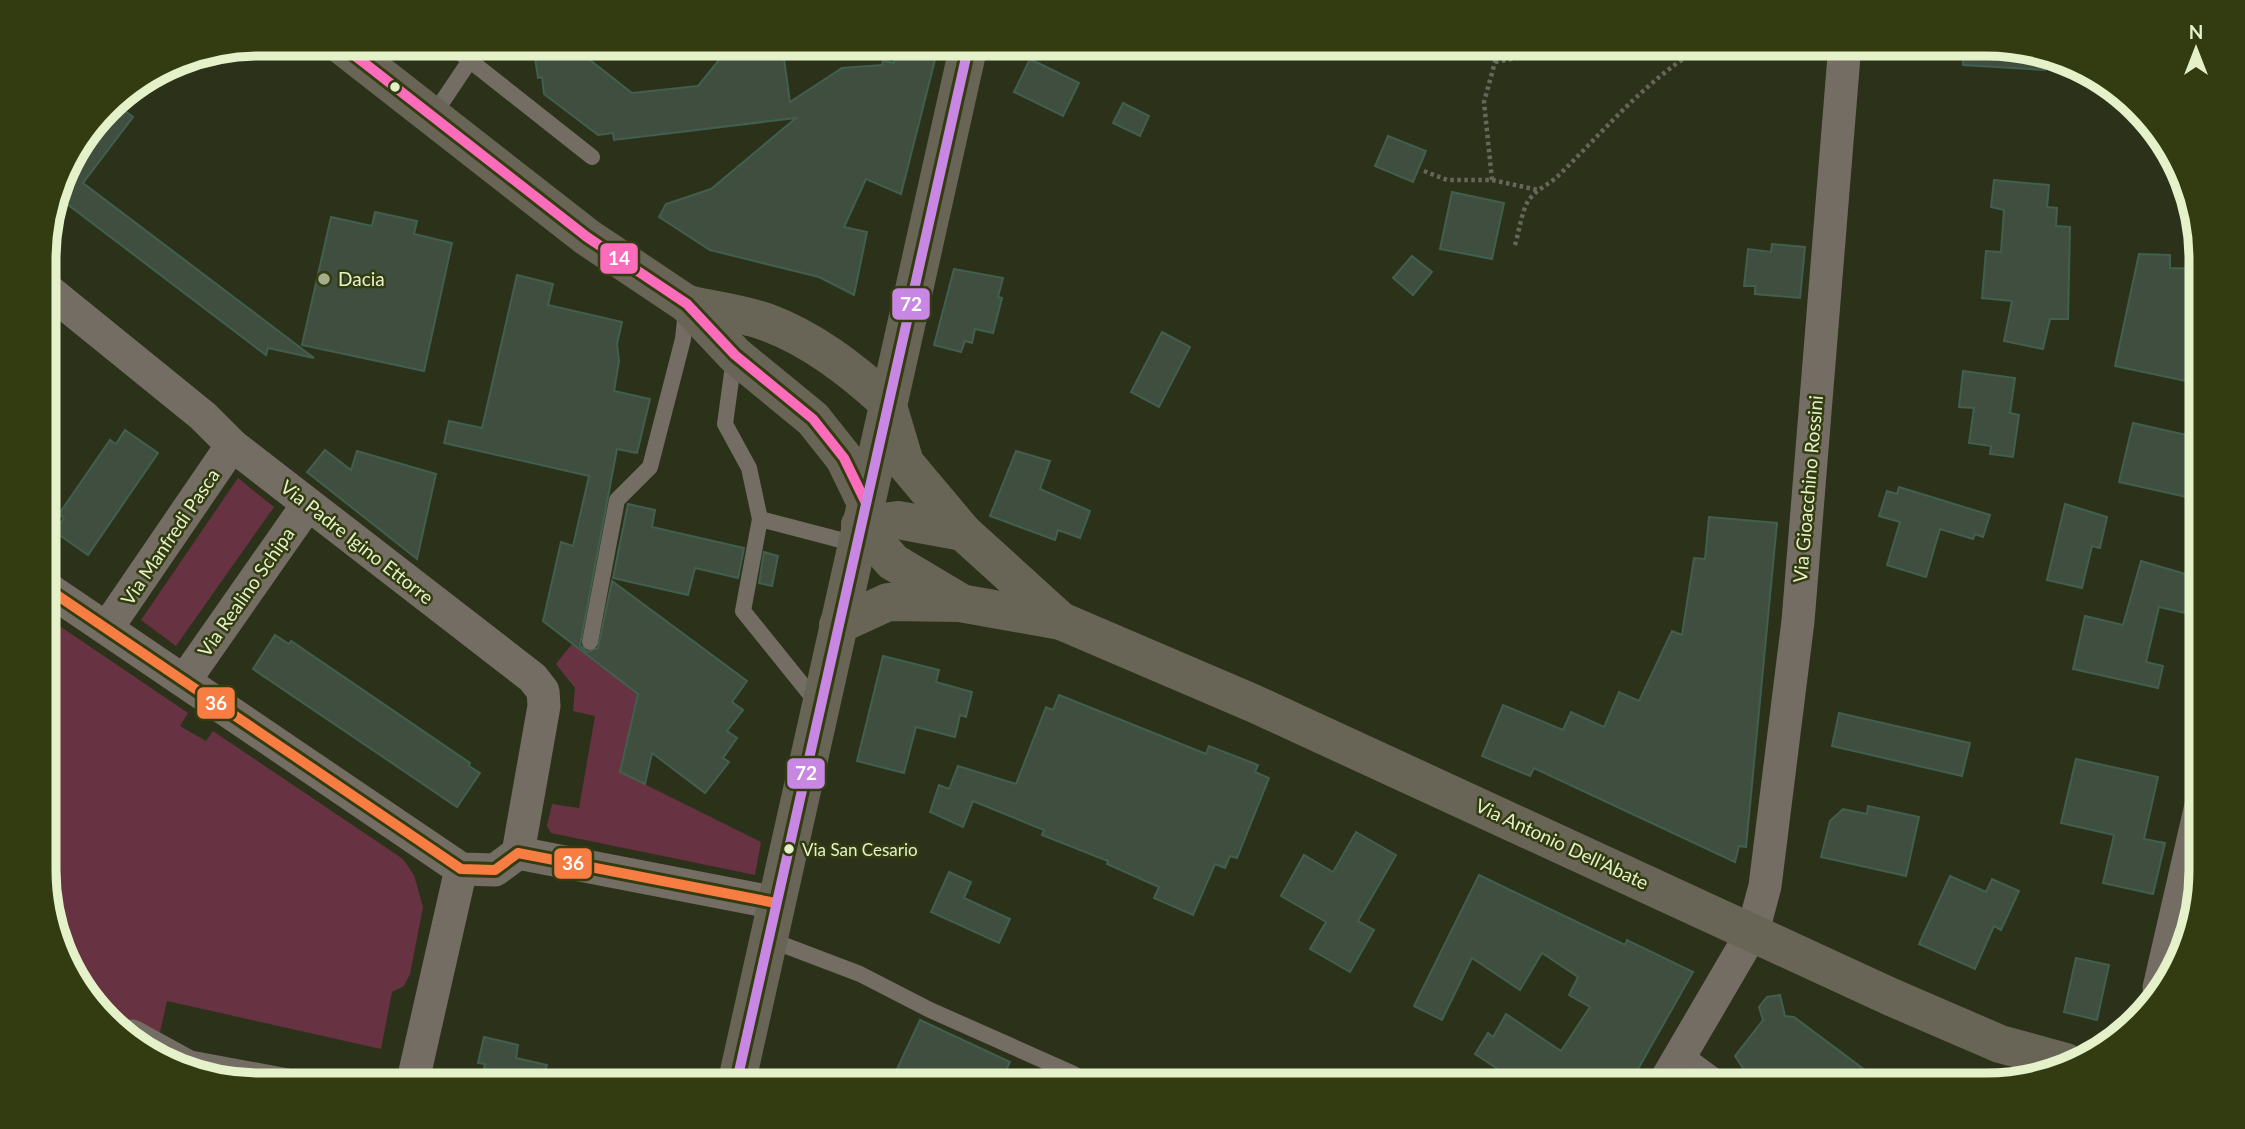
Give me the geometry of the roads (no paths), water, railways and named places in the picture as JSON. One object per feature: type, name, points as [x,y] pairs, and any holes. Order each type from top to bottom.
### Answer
[{"type":"main road","points":[[355,56],[587,237],[687,304],[765,322],[814,344],[854,372],[887,402]]},
{"type":"main road","points":[[739,1073],[966,56]]},
{"type":"main road","name":"Via Antonio Dell'Abate","points":[[687,304],[735,355],[813,419],[844,458],[861,524],[893,562],[960,603]]},
{"type":"main road","points":[[813,419],[855,419],[887,402]]},
{"type":"main road","name":"Via Antonio Dell'Abate","points":[[887,402],[905,463],[962,532],[1060,621]]},
{"type":"main road","points":[[861,524],[898,520],[962,532]]},
{"type":"main road","name":"Via Antonio Dell'Abate","points":[[838,625],[888,602],[960,603],[1060,621],[1255,704],[1753,931],[1891,997],[2000,1044],[2057,1060]]},
{"type":"street","name":"Via Gioacchino Rossini","points":[[1671,1072],[1753,931],[1765,886],[1777,814],[1798,621],[1844,56]]},
{"type":"street","name":"Via Padre Igino Ettorre","points":[[56,297],[203,416],[232,445],[533,678],[543,691],[544,706],[518,853]]},
{"type":"street","name":"Via Manfredi Pasca","points":[[107,628],[232,445]]},
{"type":"street","name":"Via Realino Schipa","points":[[185,680],[308,504]]},
{"type":"street","points":[[56,594],[461,869],[495,870],[518,853],[772,921]]},
{"type":"street","points":[[2164,968],[2189,857]]},
{"type":"street","points":[[415,1073],[461,869]]},
{"type":"lane","points":[[466,56],[592,158]]},
{"type":"lane","points":[[432,117],[474,56]]},
{"type":"lane","points":[[590,642],[617,500],[649,467],[683,339],[687,304]]},
{"type":"lane","points":[[735,355],[725,424],[749,468],[760,519],[743,611],[820,706]]},
{"type":"lane","points":[[760,519],[861,524]]},
{"type":"lane","points":[[772,921],[860,974],[930,1010],[1072,1073]]},
{"type":"place","name":"Dacia","points":[[324,279]]},
{"type":"place","name":"Via San Cesario","points":[[789,849]]}]
